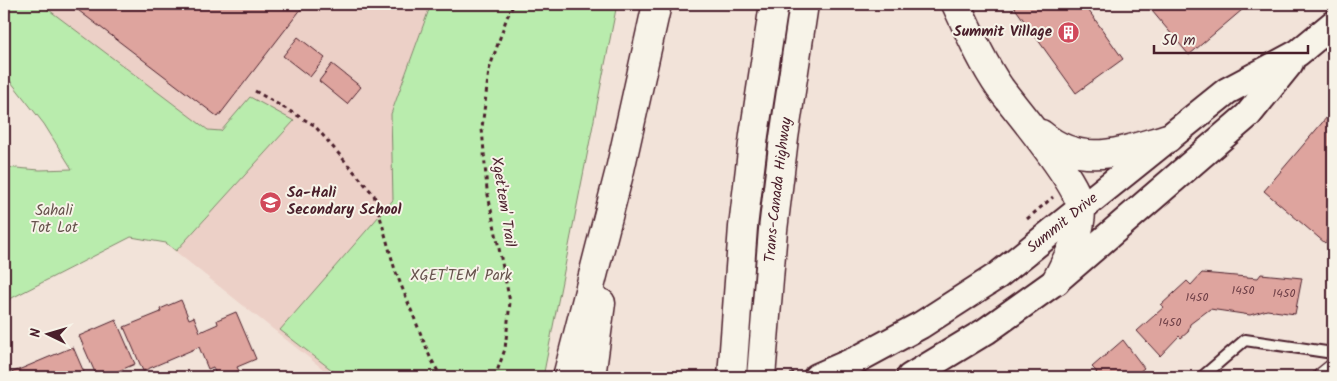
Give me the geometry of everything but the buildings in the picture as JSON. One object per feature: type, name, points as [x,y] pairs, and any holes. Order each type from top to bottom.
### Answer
[{"type":"highway","points":[[567,377],[620,170],[657,4]]},
{"type":"highway","name":"Trans-Canada Highway","points":[[732,377],[743,227],[752,144],[774,4]]},
{"type":"highway","name":"Trans-Canada Highway","points":[[761,377],[773,230],[784,138],[804,4]]},
{"type":"highway","points":[[956,4],[1000,87],[1029,123],[1071,183],[1081,209],[1075,245],[1056,281]]},
{"type":"highway","points":[[1029,123],[1051,143],[1067,151],[1086,156],[1121,151],[1168,138]]},
{"type":"highway","points":[[591,377],[620,170]]},
{"type":"main road","name":"Summit Drive","points":[[817,377],[866,355],[960,301],[997,276],[1227,92],[1298,53],[1333,24]]},
{"type":"main road","name":"Summit Drive","points":[[910,377],[986,331],[1056,281],[1248,115],[1298,53]]},
{"type":"street","points":[[1323,377],[1333,369]]},
{"type":"lane","points":[[1202,377],[1246,340],[1333,353]]},
{"type":"path","name":"Xget'tem' Trail","points":[[495,377],[504,349],[510,302],[487,190],[482,128],[489,70],[507,17],[514,4]]},
{"type":"path","points":[[255,92],[314,125],[374,195],[395,270],[430,357],[441,377]]},
{"type":"shaded area","name":"Sa-Hali Secondary School","points":[[4,4],[431,4],[391,114],[509,377],[333,377],[72,169],[44,124],[4,73]]},
{"type":"green space","name":"Sahali Tot Lot","points":[[4,4],[41,4],[208,130],[221,131],[250,97],[294,121],[176,251],[166,243],[131,237],[4,302],[4,167],[40,170],[72,169],[44,124],[4,73]]},
{"type":"green space","name":"XGET'TEM' Park","points":[[431,4],[617,4],[543,377],[341,377],[280,330],[393,200],[391,114]]},
{"type":"place","name":"Summit Village","points":[[1068,32]]},
{"type":"place","name":"Sa-Hali Secondary School","points":[[271,202]]}]
